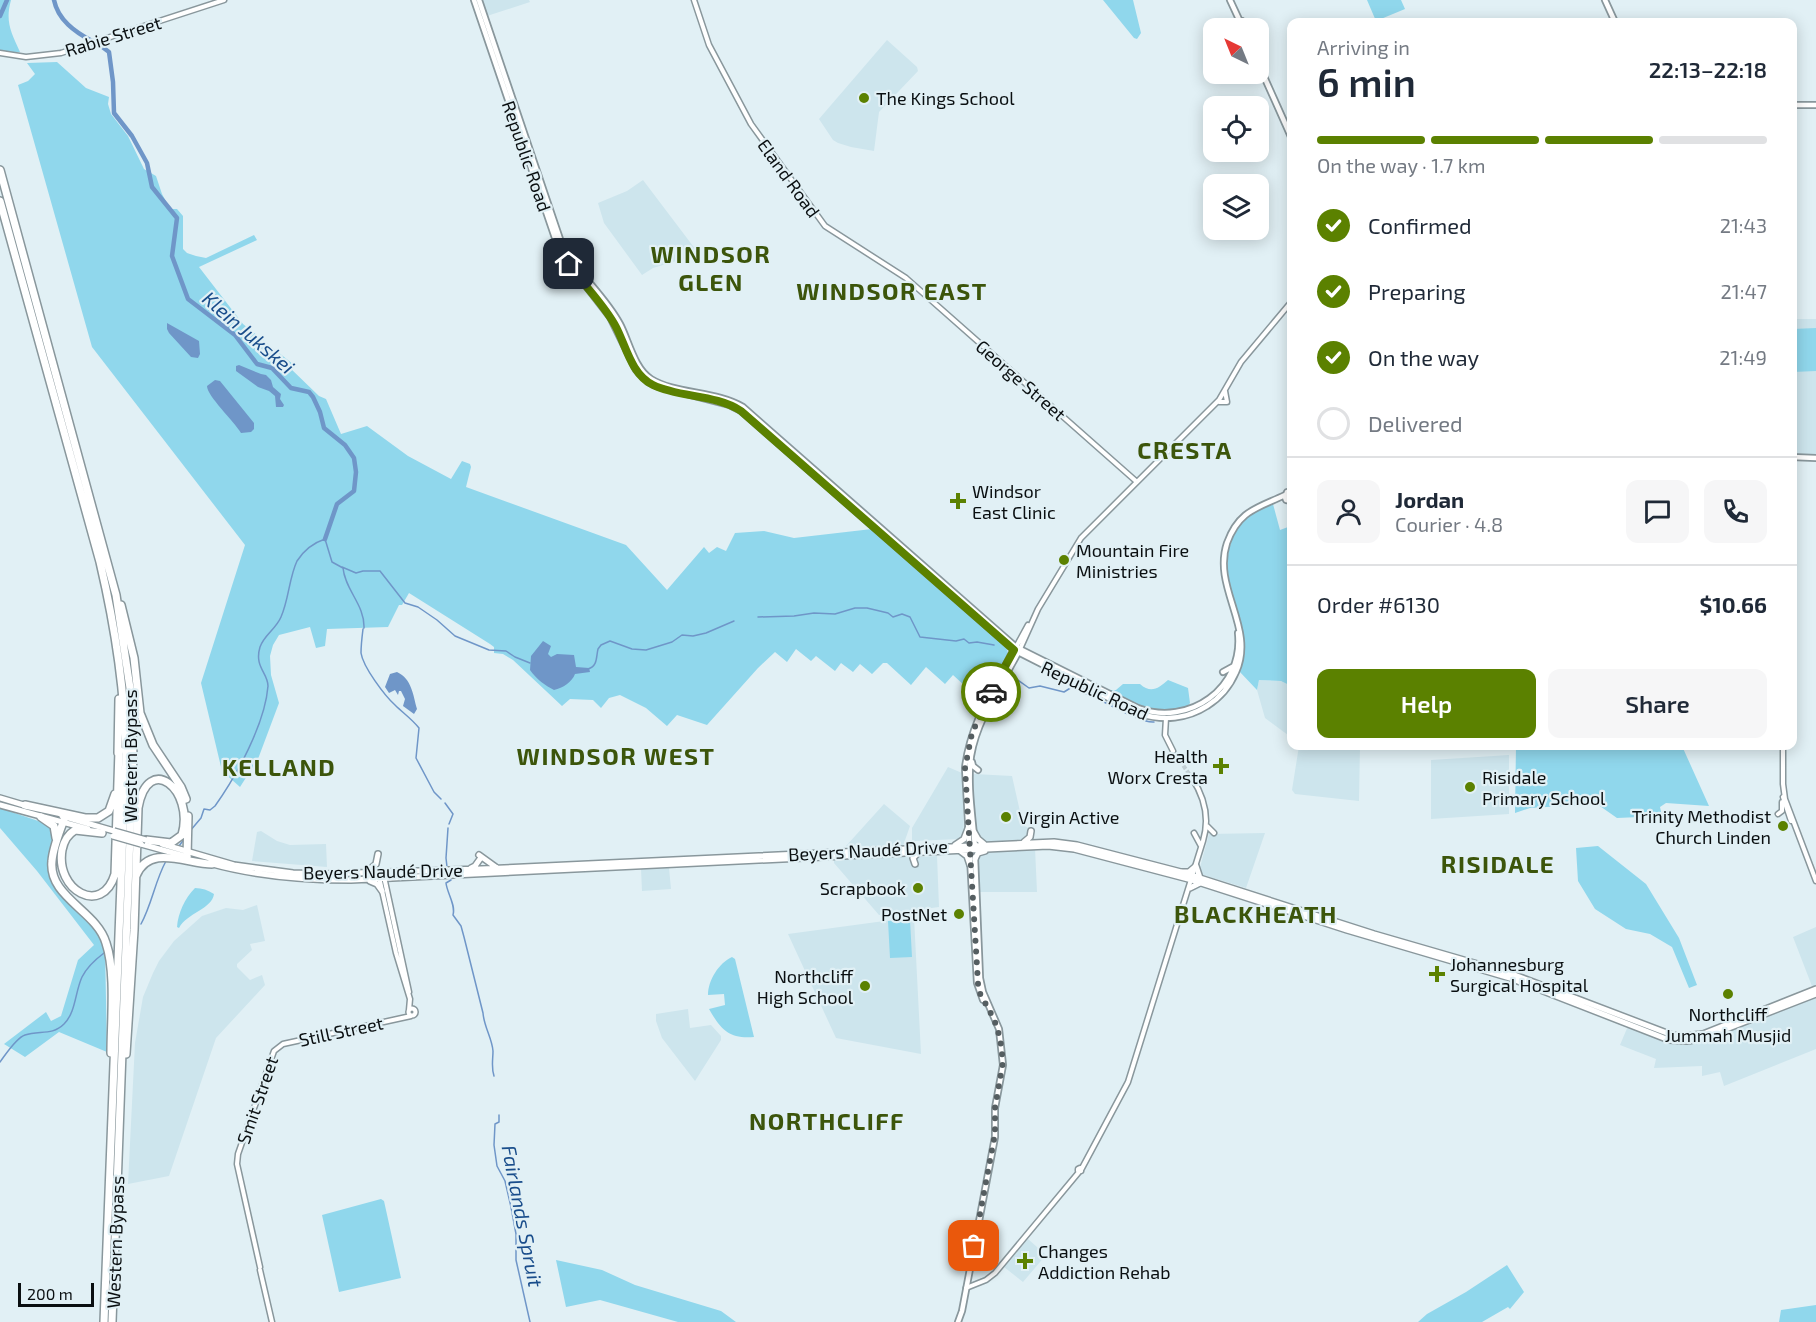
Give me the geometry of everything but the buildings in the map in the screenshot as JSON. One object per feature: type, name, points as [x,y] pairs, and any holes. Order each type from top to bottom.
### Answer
[{"type":"highway","name":"Western Bypass","points":[[0,170],[116,595],[129,679],[134,738],[104,1322]]},
{"type":"highway","name":"Western Bypass","points":[[0,201],[100,562],[113,616],[124,699],[126,754],[112,1322]]},
{"type":"highway","points":[[116,595],[122,607],[131,642],[140,713],[153,746],[181,787],[185,798],[188,814],[187,854]]},
{"type":"highway","points":[[102,833],[75,830],[70,833],[64,843],[61,860],[64,875],[82,894],[102,893],[112,883],[115,874],[120,718],[117,668],[119,658]]},
{"type":"highway","points":[[25,805],[85,818],[101,816],[109,811],[113,802],[119,750]]},
{"type":"highway","points":[[117,1102],[128,1040],[139,798],[148,783],[166,781],[172,785],[181,798],[184,824],[182,835],[171,843],[143,842]]},
{"type":"highway","points":[[41,817],[56,828],[55,846]]},
{"type":"highway","points":[[64,820],[51,863],[55,880],[65,894],[95,922],[106,940],[111,970],[111,1082],[117,1102]]},
{"type":"highway","points":[[134,887],[139,869],[153,858],[164,857],[212,864]]},
{"type":"main road","name":"Republic Road","points":[[474,0],[556,241],[572,268],[610,317],[638,372],[653,385],[729,405],[741,411],[1017,650],[1135,712],[1149,716],[1179,717],[1196,712],[1214,700],[1228,686],[1238,668],[1242,650],[1242,636],[1224,578],[1223,564],[1227,544],[1234,528],[1248,513],[1262,504],[1287,498]]},
{"type":"main road","name":"Republic Road","points":[[478,0],[561,242],[573,262],[615,315],[642,371],[656,381],[732,401],[745,408],[1017,650]]},
{"type":"main road","points":[[1230,0],[1238,18]]},
{"type":"main road","points":[[1605,0],[1612,18]]},
{"type":"main road","points":[[1234,9],[1240,18]]},
{"type":"main road","points":[[1267,84],[1287,129]]},
{"type":"main road","points":[[1797,105],[1816,105]]},
{"type":"main road","points":[[1797,458],[1816,458]]},
{"type":"main road","name":"Republic Road","points":[[1166,716],[1197,706],[1213,697],[1223,687],[1234,665],[1239,646],[1237,621]]},
{"type":"main road","points":[[1000,1038],[994,1019],[978,990],[970,865],[974,832],[970,769],[972,753],[982,722],[1017,650]]},
{"type":"main road","points":[[958,1322],[995,1134],[995,1108],[1003,1062],[997,1023],[986,999],[980,978],[975,859],[969,826],[965,768],[970,741],[984,706],[1017,650]]},
{"type":"main road","points":[[1223,687],[1223,673],[1234,665]]},
{"type":"main road","points":[[972,753],[973,766],[978,770]]},
{"type":"main road","name":"Beyers Naudé Drive","points":[[0,798],[102,833],[114,833]]},
{"type":"main road","name":"Beyers Naudé Drive","points":[[0,805],[224,863],[262,870],[310,874],[363,872],[381,875],[920,852],[959,850],[985,844],[1022,842],[1077,845],[1181,872],[1347,930],[1510,978],[1669,1040],[1688,1041],[1703,1038],[1816,994]]},
{"type":"main road","points":[[953,846],[964,839],[969,826]]},
{"type":"main road","points":[[1022,842],[1029,838],[1031,831]]},
{"type":"main road","points":[[974,832],[985,844]]},
{"type":"main road","points":[[1033,842],[1048,846]]},
{"type":"main road","name":"Beyers Naudé Drive","points":[[187,854],[212,864],[262,875],[351,880],[381,875],[446,870],[953,846],[992,848],[1048,846],[1074,849],[1196,879],[1512,974],[1672,1035],[1703,1034],[1816,989]]},
{"type":"main road","points":[[975,859],[978,853],[992,848]]},
{"type":"main road","points":[[959,850],[967,856],[970,865]]},
{"type":"main road","points":[[915,864],[913,858],[920,852]]},
{"type":"main road","points":[[363,872],[375,866],[378,854]]},
{"type":"main road","points":[[469,869],[475,866],[480,857],[496,868]]},
{"type":"main road","points":[[1181,872],[1189,872],[1196,866]]},
{"type":"main road","points":[[1190,888],[1196,879],[1196,866]]},
{"type":"main road","points":[[351,880],[372,881],[382,891]]},
{"type":"street","name":"Rabie Street","points":[[0,53],[26,57],[61,53],[224,0]]},
{"type":"street","name":"Eland Road","points":[[694,0],[709,45],[751,124],[825,226],[906,278]]},
{"type":"street","name":"George Street","points":[[906,278],[1137,482]]},
{"type":"street","points":[[1017,650],[1038,609],[1081,538],[1216,402],[1226,390],[1240,362],[1287,307]]},
{"type":"street","points":[[1216,402],[1227,402],[1226,390]]},
{"type":"street","points":[[1166,716],[1165,735],[1173,751]]},
{"type":"street","points":[[1778,814],[1782,811],[1783,799],[1783,750]]},
{"type":"street","points":[[1192,778],[1204,801],[1206,825],[1196,866]]},
{"type":"street","points":[[1783,784],[1790,815]]},
{"type":"street","points":[[1783,799],[1816,881]]},
{"type":"street","points":[[1202,847],[1196,833],[1206,825]]},
{"type":"street","points":[[1206,825],[1214,833]]},
{"type":"street","points":[[381,875],[382,891],[409,998],[410,1012]]},
{"type":"street","points":[[381,875],[410,1012]]},
{"type":"street","points":[[966,1288],[986,1280],[995,1273],[1083,1164],[1128,1082],[1190,888]]},
{"type":"street","name":"Still Street","points":[[283,1044],[400,1018],[410,1012]]},
{"type":"street","name":"Smit Street","points":[[272,1322],[237,1164],[271,1056],[275,1049],[283,1044]]},
{"type":"street","points":[[968,1276],[979,1282]]},
{"type":"shaded area","points":[[0,0],[11,0],[9,21],[20,52],[10,53],[0,50]]},
{"type":"shaded area","points":[[482,0],[529,0],[530,2],[487,16]]},
{"type":"shaded area","points":[[1103,0],[1133,0],[1141,33],[1137,39],[1134,38]]},
{"type":"shaded area","points":[[1367,0],[1401,0],[1405,9],[1383,18],[1375,18]]},
{"type":"shaded area","name":"The Kings School","points":[[887,40],[917,67],[918,71],[879,112],[874,151],[838,143],[833,140],[819,119]]},
{"type":"shaded area","points":[[57,62],[86,88],[109,97],[108,104],[111,114],[128,136],[144,169],[156,176],[170,209],[177,209],[183,216],[183,249],[187,253],[206,258],[254,235],[257,240],[199,267],[243,324],[294,365],[289,367],[319,396],[326,399],[341,434],[367,426],[408,456],[451,479],[462,461],[470,464],[466,487],[626,545],[667,590],[704,547],[709,553],[717,547],[726,551],[735,533],[764,531],[794,538],[872,529],[1007,648],[1008,654],[987,690],[973,677],[965,686],[953,675],[945,684],[926,667],[911,685],[887,663],[883,663],[872,674],[860,664],[853,672],[841,663],[835,671],[816,656],[811,661],[796,649],[787,662],[775,652],[707,725],[677,715],[667,726],[646,708],[620,695],[609,698],[601,708],[593,700],[570,699],[562,706],[513,660],[503,654],[494,653],[494,647],[490,644],[409,593],[402,605],[399,605],[388,627],[327,629],[325,646],[316,648],[310,627],[279,635],[270,656],[271,675],[279,703],[258,759],[240,787],[222,771],[201,683],[245,545],[92,347],[18,85],[28,81],[35,74],[27,63]]},
{"type":"shaded area","points":[[643,180],[699,254],[653,268],[642,275],[604,223],[598,203],[627,191]]},
{"type":"shaded area","points":[[1797,319],[1816,319],[1816,454],[1797,454]]},
{"type":"shaded area","points":[[167,323],[199,341],[198,358],[191,357],[169,333]]},
{"type":"shaded area","points":[[1816,328],[1816,371],[1797,372],[1797,329]]},
{"type":"shaded area","points":[[239,365],[266,375],[273,387],[281,394],[283,407],[276,407],[275,396],[236,371],[236,366]]},
{"type":"shaded area","points":[[215,380],[220,381],[254,423],[254,429],[251,432],[241,433],[211,396],[207,386]]},
{"type":"shaded area","points":[[1273,504],[1280,530],[1287,527],[1287,684],[1281,681],[1259,680],[1257,690],[1239,671],[1245,645],[1230,583],[1228,559],[1234,535],[1242,523],[1264,506]]},
{"type":"shaded area","points":[[543,641],[551,646],[548,654],[551,657],[557,654],[574,655],[576,667],[589,668],[590,672],[575,674],[564,686],[554,690],[530,670],[531,656]]},
{"type":"shaded area","points":[[397,672],[406,679],[411,688],[417,709],[414,714],[403,706],[405,699],[401,691],[398,695],[395,690],[389,693],[385,687],[390,674]]},
{"type":"shaded area","points":[[1168,680],[1188,688],[1190,703],[1187,707],[1155,709],[1136,704],[1107,690],[1116,690],[1123,684],[1140,684],[1148,689],[1155,689]]},
{"type":"shaded area","points":[[1259,680],[1281,681],[1287,684],[1287,734],[1265,718],[1257,690]]},
{"type":"shaded area","points":[[1298,750],[1360,750],[1359,801],[1295,794],[1292,790]]},
{"type":"shaded area","points":[[1516,750],[1684,750],[1709,806],[1666,803],[1660,807],[1662,816],[1617,818],[1597,804],[1530,808],[1515,813]]},
{"type":"shaded area","name":"Risidale Primary School","points":[[1509,755],[1509,814],[1431,819],[1431,760]]},
{"type":"shaded area","points":[[948,767],[962,773],[964,834],[959,839],[914,841],[912,840],[912,828]]},
{"type":"shaded area","points":[[974,774],[1012,776],[1023,825],[1032,830],[1034,840],[984,842],[975,832],[972,777]]},
{"type":"shaded area","points":[[884,804],[910,826],[903,846],[846,846]]},
{"type":"shaded area","points":[[0,808],[50,825],[54,832],[48,860],[51,878],[62,893],[92,922],[101,936],[105,948],[107,1052],[59,1032],[25,1057],[4,1044],[46,1012],[51,1021],[61,1016],[78,960],[94,945],[37,871],[0,828]]},
{"type":"shaded area","points":[[261,831],[277,841],[290,845],[326,844],[327,867],[252,861],[257,832]]},
{"type":"shaded area","points":[[1265,833],[1246,888],[1200,874],[1209,834]]},
{"type":"shaded area","points":[[1598,846],[1646,884],[1679,938],[1697,985],[1689,988],[1672,947],[1650,934],[1626,929],[1595,909],[1578,881],[1576,848]]},
{"type":"shaded area","points":[[1035,848],[1037,892],[978,892],[976,859],[983,852]]},
{"type":"shaded area","points":[[907,854],[918,857],[937,856],[939,907],[879,915],[834,863],[834,858]]},
{"type":"shaded area","points":[[669,868],[671,889],[642,891],[641,869]]},
{"type":"shaded area","points":[[195,888],[214,894],[209,904],[188,918],[179,928],[177,927],[180,911]]},
{"type":"shaded area","points":[[257,905],[265,941],[250,944],[252,950],[237,964],[237,967],[250,980],[262,975],[265,985],[216,1038],[169,1176],[128,1184],[135,1043],[143,997],[153,973],[174,941],[202,916],[226,908],[243,910]]},
{"type":"shaded area","name":"Northcliff High School","points":[[914,917],[921,1054],[836,1038],[788,934]]},
{"type":"shaded area","points":[[910,920],[912,957],[890,958],[888,921]]},
{"type":"shaded area","points":[[1816,927],[1816,1049],[1724,1086],[1720,1072],[1702,1076],[1702,1066],[1654,1068],[1656,1059],[1620,1045],[1628,1026],[1670,1042],[1692,1043],[1706,1040],[1815,994],[1793,937]]},
{"type":"shaded area","points":[[732,957],[735,959],[754,1037],[732,1035],[727,1032],[709,1009],[725,1005],[724,994],[708,995],[708,989],[719,968]]},
{"type":"shaded area","points":[[688,1009],[690,1028],[711,1025],[721,1036],[721,1040],[695,1081],[662,1038],[656,1021],[656,1014]]},
{"type":"shaded area","points":[[381,1199],[384,1201],[401,1278],[339,1292],[322,1215]]},
{"type":"shaded area","name":"Changes Addiction Rehab","points":[[1028,1239],[1046,1255],[1023,1282],[1004,1267]]},
{"type":"shaded area","points":[[556,1260],[602,1270],[635,1285],[721,1311],[736,1322],[678,1322],[600,1300],[566,1307]]},
{"type":"shaded area","points":[[1507,1265],[1524,1292],[1510,1309],[1508,1307],[1482,1322],[1418,1322],[1427,1314]]},
{"type":"shaded area","points":[[1816,1305],[1816,1322],[1779,1322],[1781,1310]]},
{"type":"waterway","points":[[0,16],[7,0]]},
{"type":"waterway","name":"Klein Jukskei","points":[[54,0],[59,14],[68,25],[92,41]]},
{"type":"waterway","name":"Klein Jukskei","points":[[101,46],[109,52],[114,113],[132,136],[147,163],[152,187],[177,218],[172,256],[188,299],[235,335],[257,364],[272,368],[291,388],[309,392],[320,412],[324,428],[345,445],[354,458],[356,472],[354,491],[337,504],[325,539]]},
{"type":"waterway","name":"Klein Jukskei","points":[[190,831],[201,818],[204,809],[210,810],[215,806],[249,749],[262,716],[268,686],[260,665],[260,647],[281,617],[297,561],[313,545],[325,539],[332,562],[343,568],[347,583],[361,612],[364,628]]},
{"type":"waterway","points":[[342,567],[356,573],[380,571],[405,603],[418,607],[455,636],[489,650],[506,651],[530,663]]},
{"type":"waterway","points":[[758,617],[814,613],[835,614],[855,608],[867,608],[888,613],[893,617],[902,614],[910,617],[920,637],[956,641],[964,639],[969,643],[994,645]]},
{"type":"waterway","points":[[588,669],[595,663],[601,645],[610,641],[632,649],[646,650],[672,642],[682,635],[693,636],[706,633],[734,621]]},
{"type":"waterway","name":"Fairlands Spruit","points":[[363,629],[361,653],[366,666],[386,695],[419,728],[416,758],[434,792],[441,799]]},
{"type":"waterway","points":[[1015,678],[1029,688],[1040,686],[1064,692],[1072,687],[1091,696]]},
{"type":"waterway","points":[[1096,698],[1133,716],[1154,722]]},
{"type":"waterway","name":"Fairlands Spruit","points":[[445,803],[453,814],[449,824]]},
{"type":"waterway","name":"Fairlands Spruit","points":[[447,867],[448,828]]},
{"type":"waterway","name":"Klein Jukskei","points":[[179,846],[185,838]]},
{"type":"waterway","name":"Klein Jukskei","points":[[141,924],[166,861]]},
{"type":"waterway","name":"Fairlands Spruit","points":[[451,880],[446,883],[453,915],[461,926],[492,1046],[494,1076]]},
{"type":"waterway","name":"Klein Jukskei","points":[[0,1062],[18,1039],[30,1034],[55,1030],[64,1024],[71,1014],[84,973],[104,953]]},
{"type":"waterway","name":"Fairlands Spruit","points":[[499,1115],[499,1122],[495,1124],[494,1145],[497,1166],[505,1181],[511,1207],[516,1234],[516,1260],[530,1322]]},
{"type":"tunnel","points":[[1173,751],[1192,778]]},
{"type":"way so far","points":[[974,1246],[995,1134],[995,1108],[1003,1062],[1000,1038],[994,1019],[978,990],[965,771],[972,733],[991,692]]},
{"type":"place","name":"The Kings School","points":[[864,98]]},
{"type":"place","name":"Windsor East Clinic","points":[[958,501]]},
{"type":"place","name":"Mountain Fire Ministries","points":[[1064,560]]},
{"type":"place","name":"Health Worx Cresta","points":[[1221,766]]},
{"type":"place","name":"Risidale Primary School","points":[[1470,787]]},
{"type":"place","name":"Virgin Active","points":[[1006,817]]},
{"type":"place","name":"Trinity Methodist Church Linden","points":[[1783,826]]},
{"type":"place","name":"Scrapbook","points":[[918,888]]},
{"type":"place","name":"PostNet","points":[[959,914]]},
{"type":"place","name":"Johannesburg Surgical Hospital","points":[[1437,974]]},
{"type":"place","name":"Northcliff High School","points":[[865,986]]},
{"type":"place","name":"Northcliff Jummah Musjid","points":[[1728,994]]},
{"type":"place","name":"Changes Addiction Rehab","points":[[1025,1261]]},
{"type":"district","name":"WINDSOR GLEN","points":[[711,267]]},
{"type":"district","name":"WINDSOR EAST","points":[[892,290]]},
{"type":"district","name":"CRESTA","points":[[1185,449]]},
{"type":"district","name":"WINDSOR WEST","points":[[616,755]]},
{"type":"district","name":"KELLAND","points":[[279,766]]},
{"type":"district","name":"RISIDALE","points":[[1498,863]]},
{"type":"district","name":"BLACKHEATH","points":[[1256,913]]},
{"type":"district","name":"NORTHCLIFF","points":[[827,1120]]},
{"type":"route","points":[[569,264],[608,314],[634,366],[644,379],[659,387],[729,405],[741,411],[1014,650],[991,692]]}]
